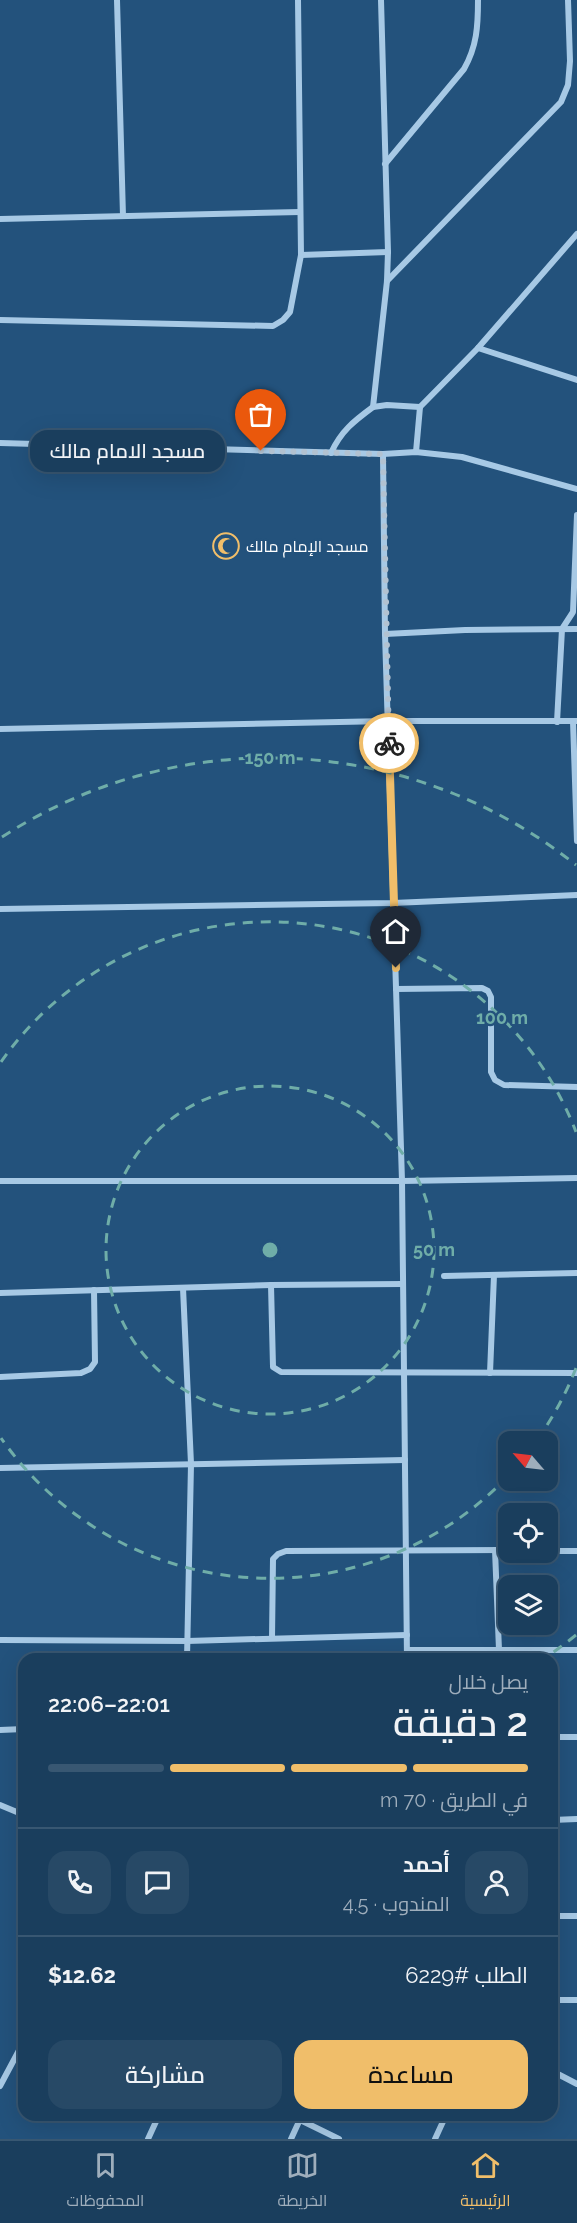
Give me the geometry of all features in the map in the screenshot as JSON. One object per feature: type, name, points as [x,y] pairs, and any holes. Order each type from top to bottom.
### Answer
[{"type":"street","points":[[117,0],[123,216]]},
{"type":"street","points":[[0,320],[273,326],[283,320],[290,312],[301,255],[298,0]]},
{"type":"street","points":[[373,407],[388,252],[381,0]]},
{"type":"street","points":[[385,164],[464,69],[473,54],[477,35],[478,0]]},
{"type":"street","points":[[387,281],[561,102],[568,85],[570,62],[568,0]]},
{"type":"street","points":[[0,219],[300,212]]},
{"type":"street","points":[[416,452],[420,407],[478,348],[577,234]]},
{"type":"street","points":[[301,255],[388,252]]},
{"type":"street","points":[[478,348],[577,380]]},
{"type":"street","points":[[331,453],[338,438],[350,424],[373,407],[387,405],[420,407]]},
{"type":"street","points":[[0,443],[331,453],[416,452],[462,457],[577,489]]},
{"type":"street","points":[[383,454],[385,634],[402,1181],[407,1650],[577,1650]]},
{"type":"street","points":[[557,722],[562,629],[573,612],[577,515]]},
{"type":"street","points":[[385,634],[465,630],[577,629]]},
{"type":"street","points":[[0,729],[388,721],[575,721],[577,841]]},
{"type":"street","points":[[0,909],[393,903],[577,895]]},
{"type":"street","points":[[396,989],[482,988],[488,991],[491,997],[491,1072],[495,1080],[504,1085],[577,1087]]},
{"type":"street","points":[[0,1181],[402,1181],[577,1178]]},
{"type":"street","points":[[444,1276],[577,1273]]},
{"type":"street","points":[[490,1373],[494,1275]]},
{"type":"street","points":[[0,1293],[271,1285],[403,1284]]},
{"type":"street","points":[[271,1285],[273,1367],[276,1371],[577,1373]]},
{"type":"street","points":[[183,1288],[191,1464],[187,1653]]},
{"type":"street","points":[[0,1377],[81,1373],[90,1369],[95,1362],[94,1290]]},
{"type":"street","points":[[0,1468],[405,1460]]},
{"type":"street","points":[[272,1638],[273,1559],[278,1554],[286,1551],[495,1550],[499,1650]]},
{"type":"street","points":[[558,1551],[577,1551]]},
{"type":"street","points":[[0,1640],[187,1641],[407,1635]]},
{"type":"street","points":[[0,1730],[18,1730]]},
{"type":"street","points":[[558,1737],[577,1737]]},
{"type":"street","points":[[0,1805],[18,1812]]},
{"type":"street","points":[[558,1820],[577,1819]]},
{"type":"street","points":[[558,1916],[577,1916]]},
{"type":"street","points":[[558,2000],[577,2000]]},
{"type":"street","points":[[0,2086],[18,2052]]},
{"type":"street","points":[[558,2074],[577,2084]]},
{"type":"street","points":[[148,2139],[156,2121]]},
{"type":"street","points":[[291,2139],[299,2121]]},
{"type":"street","points":[[308,2121],[339,2139]]},
{"type":"street","points":[[435,2139],[443,2121]]},
{"type":"way so far","points":[[261,451],[383,454],[389,743]]},
{"type":"place","name":"مسجد الامام مالك","points":[[261,451]]},
{"type":"place","name":"مسجد الإمام مالك","points":[[226,546]]},
{"type":"route","points":[[389,743],[396,968]]}]
